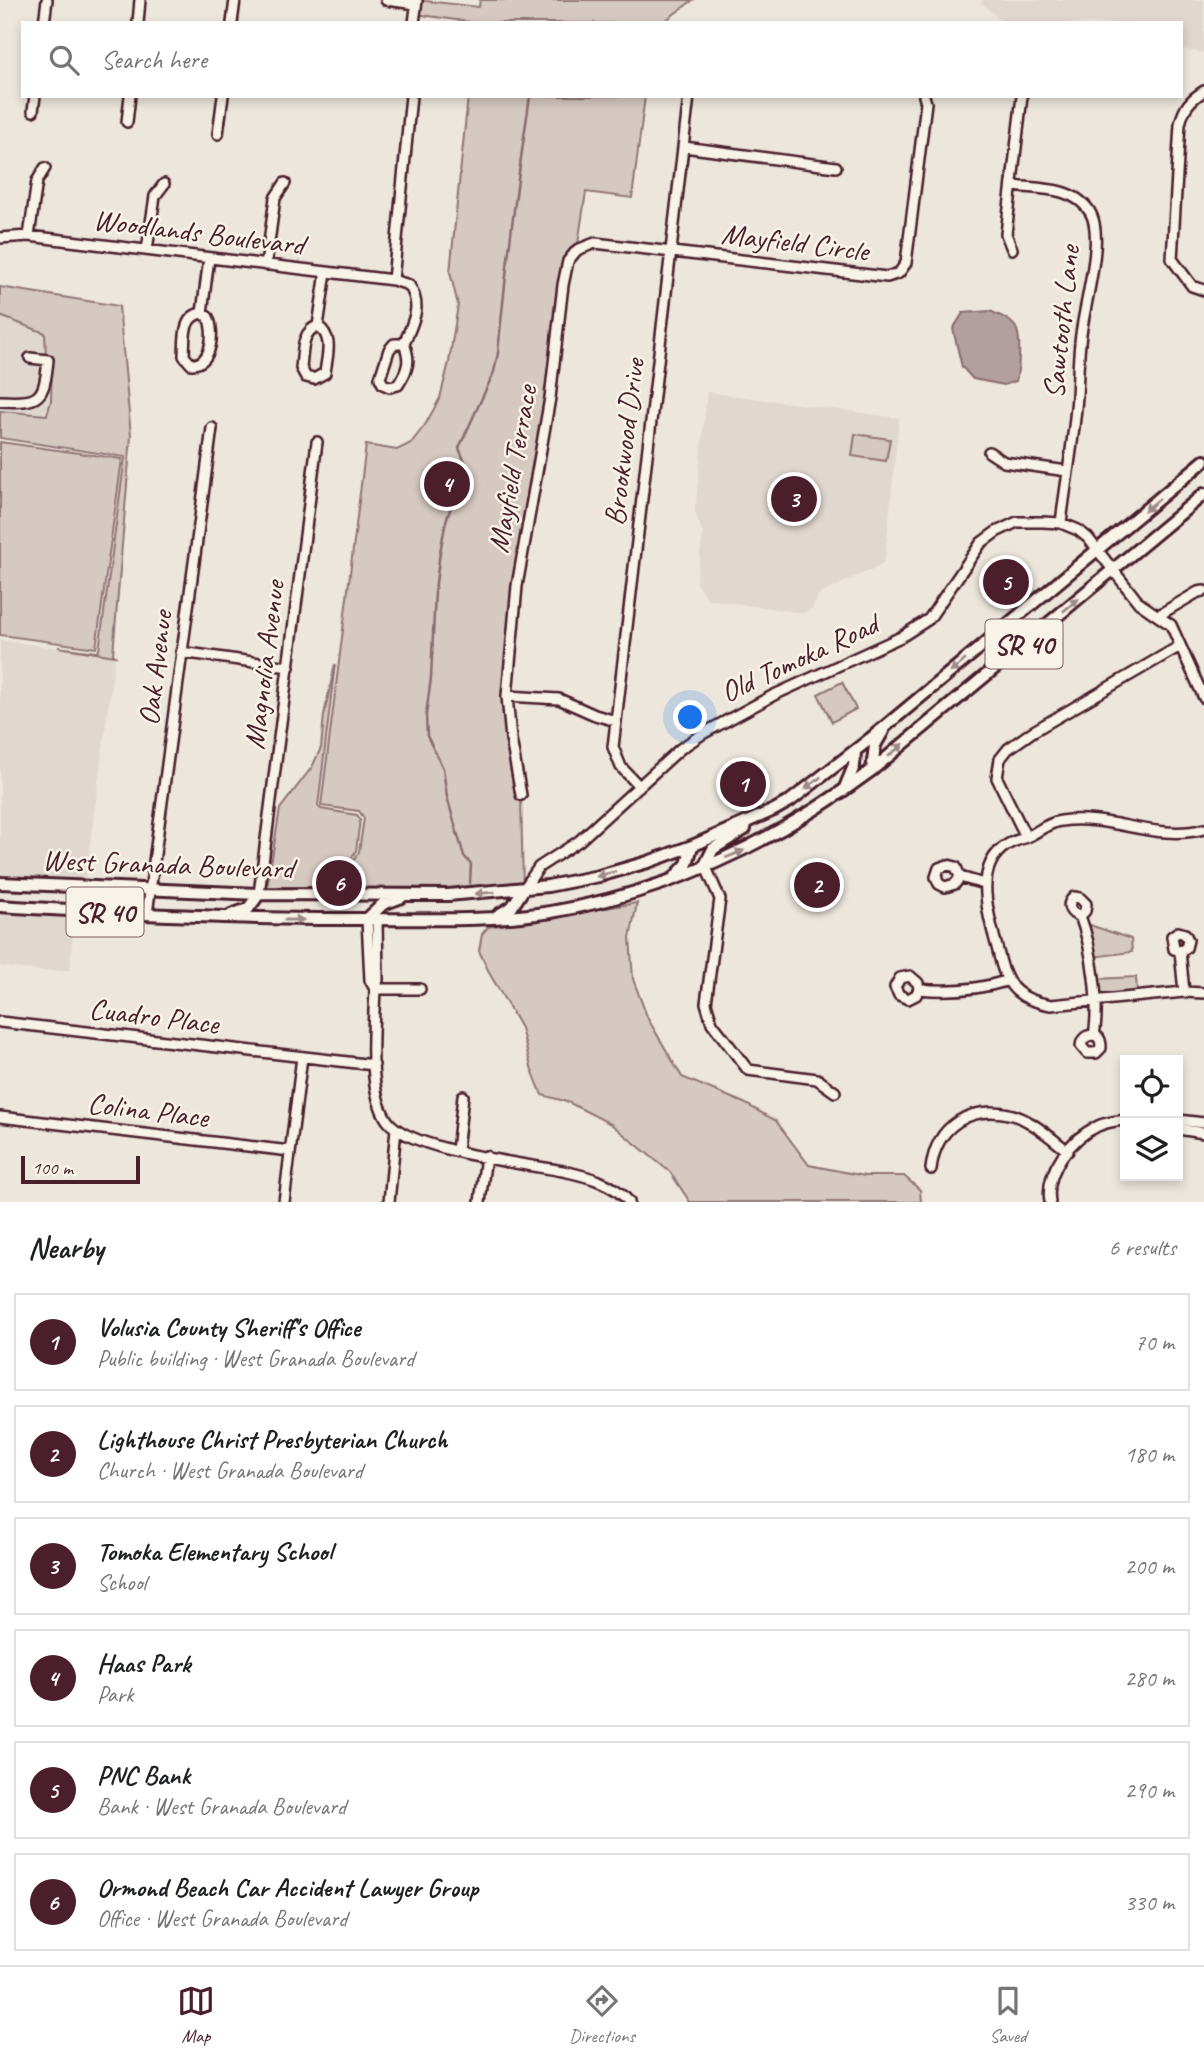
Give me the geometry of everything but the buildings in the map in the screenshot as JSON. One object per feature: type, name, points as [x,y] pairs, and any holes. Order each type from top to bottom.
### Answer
[{"type":"main road","name":"West Granada Boulevard","points":[[0,883],[259,894],[473,894],[523,890],[599,876],[648,862],[774,810],[886,726],[1204,461]]},
{"type":"main road","name":"West Granada Boulevard","points":[[0,906],[281,920],[492,919],[578,907],[672,880],[769,838],[842,792],[1204,494]]},
{"type":"main road","points":[[872,770],[875,746],[886,726]]},
{"type":"main road","points":[[842,792],[854,766],[855,751]]},
{"type":"main road","points":[[705,865],[713,849],[774,810]]},
{"type":"main road","points":[[672,880],[687,864],[692,846]]},
{"type":"main road","points":[[492,919],[512,907],[523,890]]},
{"type":"main road","points":[[226,918],[248,909],[259,894]]},
{"type":"main road","points":[[372,919],[383,904],[408,895]]},
{"type":"street","points":[[44,21],[47,0]]},
{"type":"street","points":[[138,21],[140,0]]},
{"type":"street","points":[[232,21],[234,0]]},
{"type":"street","points":[[386,0],[416,2],[414,21]]},
{"type":"street","points":[[1204,91],[1190,100],[1183,111],[1180,124],[1172,259],[1192,286],[1204,290]]},
{"type":"street","points":[[33,111],[35,98]]},
{"type":"street","points":[[127,122],[130,98]]},
{"type":"street","points":[[218,134],[223,98]]},
{"type":"street","points":[[404,344],[394,344],[389,350],[380,378],[383,384],[390,387],[398,385],[404,376],[409,356],[404,344],[417,311],[417,297],[409,285],[393,280],[409,98]]},
{"type":"street","name":"Brookwood Drive","points":[[639,786],[621,766],[613,747],[689,98]]},
{"type":"street","name":"Mayfield Circle","points":[[671,252],[887,277],[899,273],[906,263],[925,98]]},
{"type":"street","points":[[1012,249],[1006,234],[1022,98]]},
{"type":"street","points":[[684,147],[836,167]]},
{"type":"street","points":[[29,236],[37,181],[45,168]]},
{"type":"street","points":[[266,265],[275,198],[285,183]]},
{"type":"street","points":[[147,250],[155,196],[164,184]]},
{"type":"street","name":"Sawtooth Lane","points":[[1012,186],[1061,191],[1073,196],[1082,202],[1095,222],[1094,253],[1080,341],[1077,398],[1061,523]]},
{"type":"street","name":"Woodlands Boulevard","points":[[0,238],[29,236],[393,280]]},
{"type":"street","name":"Mayfield Terrace","points":[[521,795],[511,739],[507,677],[517,586],[550,398],[568,261],[577,250],[595,243],[671,252]]},
{"type":"street","points":[[202,313],[209,258]]},
{"type":"street","points":[[318,326],[326,272]]},
{"type":"street","points":[[202,313],[211,323],[207,359],[202,363],[191,364],[184,356],[187,323],[195,314],[202,313]]},
{"type":"street","points":[[318,326],[329,342],[325,373],[314,379],[306,377],[301,368],[304,340],[311,329],[318,326]]},
{"type":"street","points":[[0,401],[25,402],[38,397],[46,387],[48,360],[30,358]]},
{"type":"street","name":"Oak Avenue","points":[[147,914],[212,428]]},
{"type":"street","name":"Magnolia Avenue","points":[[259,894],[317,443]]},
{"type":"street","points":[[989,452],[1004,462],[1068,471]]},
{"type":"street","name":"Old Tomoka Road","points":[[523,890],[539,867],[579,841],[680,749],[724,720],[901,637],[929,619],[981,543],[996,532],[1017,522],[1061,523]]},
{"type":"street","points":[[1061,523],[1078,530],[1098,550],[1139,603],[1171,625],[1203,693]]},
{"type":"street","points":[[1159,615],[1204,591]]},
{"type":"street","points":[[1027,837],[998,778],[1000,759],[1008,749],[1032,732],[1180,646]]},
{"type":"street","points":[[181,652],[289,667]]},
{"type":"street","points":[[507,696],[559,699],[616,721]]},
{"type":"street","points":[[1204,829],[1164,833],[1094,819],[1058,821],[1006,845],[992,859],[985,884],[1006,981],[1034,1002],[1051,1005],[1184,992],[1204,993]]},
{"type":"street","points":[[705,865],[720,899],[706,1003],[712,1023],[748,1070],[817,1079],[835,1092]]},
{"type":"street","points":[[960,877],[985,884]]},
{"type":"street","points":[[1080,916],[1089,944],[1095,1000],[1094,1035]]},
{"type":"street","points":[[372,919],[370,981],[374,989],[374,1065],[377,1094],[387,1119],[396,1129],[430,1146],[586,1176],[612,1188],[629,1202]]},
{"type":"street","points":[[1180,951],[1184,992]]},
{"type":"street","points":[[919,989],[944,992],[983,988],[1006,981]]},
{"type":"street","points":[[374,989],[420,989]]},
{"type":"street","name":"Cuadro Place","points":[[0,1023],[374,1065]]},
{"type":"street","points":[[284,1202],[302,1058]]},
{"type":"street","points":[[457,1151],[463,1096]]},
{"type":"street","points":[[931,1169],[933,1152],[940,1138],[951,1126],[971,1115],[989,1112],[1015,1116],[1068,1151]]},
{"type":"street","name":"Colina Place","points":[[0,1116],[290,1152]]},
{"type":"street","points":[[1050,1202],[1048,1192],[1052,1175],[1068,1151],[1081,1137],[1097,1126],[1120,1121]]},
{"type":"street","points":[[1183,1121],[1204,1123]]},
{"type":"street","points":[[389,1202],[396,1129]]},
{"type":"street","points":[[1183,1130],[1204,1133]]},
{"type":"street","points":[[480,1202],[486,1156]]},
{"type":"shaded area","points":[[417,0],[479,7],[480,0],[693,0],[665,21],[462,21],[415,14]]},
{"type":"shaded area","points":[[1204,0],[1204,53],[1183,49],[1183,21],[1001,21],[981,2]]},
{"type":"shaded area","points":[[468,98],[645,98],[632,198],[586,192],[577,250],[568,261],[507,677],[521,795],[523,890],[349,894],[353,861],[359,852],[364,818],[359,811],[321,806],[366,445],[397,450],[411,443],[440,398],[458,305],[450,272]]},
{"type":"shaded area","points":[[0,287],[119,306],[131,436],[113,654],[115,656],[58,647],[96,652],[99,650],[125,457],[0,438],[0,411],[47,415],[51,401],[52,361],[46,356],[45,333],[0,316]]},
{"type":"shaded area","points":[[990,311],[1012,323],[1018,335],[1016,381],[1004,385],[973,379],[962,367],[953,329],[963,313]]},
{"type":"shaded area","points":[[0,316],[45,333],[46,356],[27,353],[26,362],[44,365],[41,386],[36,393],[25,397],[0,396]]},
{"type":"shaded area","points":[[51,374],[51,401],[47,415],[0,411],[0,405],[25,407],[39,401],[48,390]]},
{"type":"shaded area","points":[[707,392],[899,418],[885,558],[882,564],[818,595],[813,608],[802,613],[708,599],[696,583],[703,534],[695,511]]},
{"type":"shaded area","points":[[855,434],[890,439],[886,461],[852,456]]},
{"type":"shaded area","points":[[0,442],[122,459],[96,648],[0,635]]},
{"type":"shaded area","points":[[0,640],[115,656],[85,881],[0,875]]},
{"type":"shaded area","points":[[335,664],[318,806],[321,809],[357,815],[360,819],[356,851],[350,860],[346,886],[267,888],[280,809],[312,767],[321,748],[324,715]]},
{"type":"shaded area","points":[[842,682],[856,709],[832,722],[818,694]]},
{"type":"shaded area","points":[[637,903],[630,938],[633,979],[648,1019],[682,1077],[744,1103],[776,1121],[809,1165],[865,1176],[904,1176],[920,1190],[921,1202],[690,1202],[670,1172],[611,1124],[568,1102],[542,1095],[531,1067],[521,1028],[479,951],[482,934],[488,927]]},
{"type":"shaded area","points":[[0,911],[74,916],[70,970],[41,971],[0,966]]},
{"type":"shaded area","points":[[1090,925],[1131,939],[1132,952],[1093,957]]},
{"type":"shaded area","points":[[1136,977],[1137,992],[1104,995],[1098,991],[1096,979]]},
{"type":"waterway","points":[[470,883],[471,864],[464,856],[447,797],[443,768],[427,736],[426,715],[431,678],[435,591],[446,521],[466,465],[459,448],[494,372],[498,353],[530,98]]},
{"type":"place","name":"Haas Park","points":[[447,484]]},
{"type":"place","name":"Tomoka Elementary School","points":[[794,499]]},
{"type":"place","name":"PNC Bank","points":[[1006,582]]},
{"type":"place","name":"Volusia County Sheriff's Office","points":[[743,784]]},
{"type":"place","name":"Ormond Beach Car Accident Lawyer Group","points":[[339,883]]},
{"type":"place","name":"Lighthouse Christ Presbyterian Church","points":[[817,885]]}]
